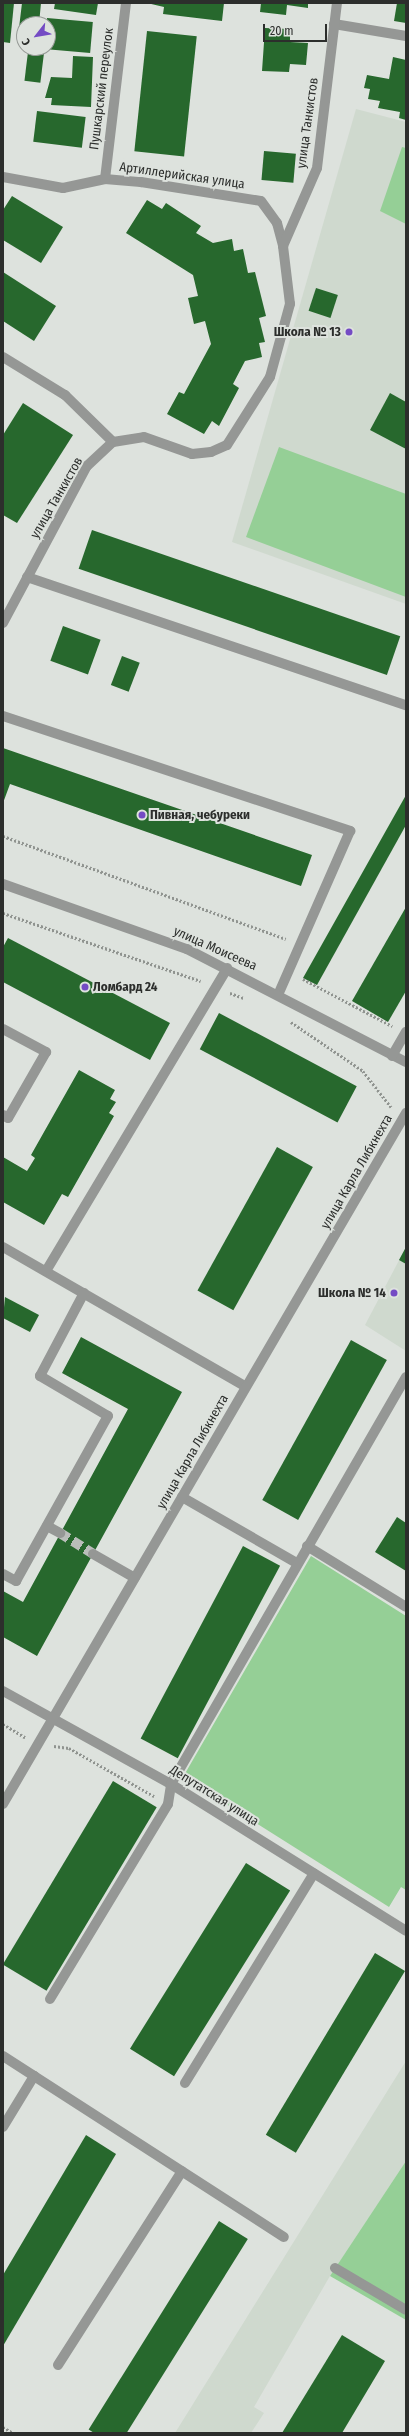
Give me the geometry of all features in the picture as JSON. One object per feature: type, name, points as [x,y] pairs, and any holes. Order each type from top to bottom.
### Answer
[{"type":"street","name":"Пушкарский переулок","points":[[105,179],[126,3]]},
{"type":"street","name":"улица Танкистов","points":[[3,623],[87,466],[113,442],[144,437],[192,454],[211,452],[227,445],[270,377],[283,338],[290,304],[284,246],[317,168],[337,3]]},
{"type":"street","points":[[334,24],[406,36]]},
{"type":"street","name":"Артиллерийская улица","points":[[3,177],[63,188],[105,179],[261,201],[277,223],[284,246]]},
{"type":"street","points":[[3,357],[65,395],[113,442]]},
{"type":"street","points":[[27,578],[406,705]]},
{"type":"street","points":[[3,716],[350,831],[279,993]]},
{"type":"street","name":"улица Моисеева","points":[[3,884],[187,949],[279,993],[392,1056],[406,1062]]},
{"type":"street","points":[[46,1271],[227,968]]},
{"type":"street","points":[[3,1029],[46,1052],[8,1118],[3,1116]]},
{"type":"street","points":[[392,1056],[406,1032]]},
{"type":"street","name":"улица Карла Либкнехта","points":[[3,1804],[406,1113]]},
{"type":"street","points":[[3,1247],[246,1387]]},
{"type":"street","points":[[3,1574],[16,1581],[108,1416],[40,1376],[84,1293]]},
{"type":"street","points":[[50,1999],[168,1804],[171,1784],[296,1563],[406,1377]]},
{"type":"street","points":[[182,1497],[296,1563]]},
{"type":"street","points":[[47,1526],[60,1533]]},
{"type":"street","points":[[307,1546],[406,1608]]},
{"type":"street","points":[[93,1554],[135,1578]]},
{"type":"street","name":"Депутатская улица","points":[[3,1691],[52,1720],[171,1784],[406,1931]]},
{"type":"street","points":[[185,2083],[314,1874]]},
{"type":"street","points":[[3,2056],[284,2237]]},
{"type":"street","points":[[3,2127],[34,2076]]},
{"type":"street","points":[[58,2365],[182,2171]]},
{"type":"street","points":[[335,2268],[406,2310]]},
{"type":"path","points":[[3,836],[300,944]]},
{"type":"path","points":[[288,971],[406,1032]]},
{"type":"path","points":[[3,1724],[38,1744],[69,1748],[168,1804]]},
{"type":"path","points":[[3,2427],[13,2433]]},
{"type":"shaded area","name":"Школа № 13","points":[[356,109],[406,122],[406,604],[232,542]]},
{"type":"shaded area","name":"Школа № 14","points":[[406,1247],[406,1351],[365,1325]]},
{"type":"shaded area","points":[[406,2061],[406,2161],[330,2276],[254,2407],[264,2413],[251,2433],[175,2433]]},
{"type":"green space","points":[[402,147],[406,148],[406,224],[380,211]]},
{"type":"green space","points":[[279,447],[406,494],[406,597],[246,537]]},
{"type":"green space","points":[[311,1556],[406,1616],[406,1890],[401,1887],[389,1907],[183,1777]]},
{"type":"green space","points":[[406,2161],[406,2320],[330,2276]]},
{"type":"building","points":[[3,3],[14,3],[10,43],[3,42]]},
{"type":"building","points":[[22,3],[41,3],[40,16],[20,16]]},
{"type":"building","points":[[55,3],[98,3],[96,15],[54,9]]},
{"type":"building","points":[[147,3],[224,3],[222,21],[163,14],[164,7]]},
{"type":"building","points":[[261,3],[308,3],[308,8],[287,5],[286,15],[260,12]]},
{"type":"building","points":[[397,3],[406,3],[406,23],[394,21]]},
{"type":"building","points":[[56,19],[93,22],[90,53],[56,50]]},
{"type":"building","points":[[265,28],[290,29],[290,42],[308,43],[306,65],[290,64],[289,72],[262,71]]},
{"type":"building","points":[[147,31],[197,36],[184,157],[134,151]]},
{"type":"building","points":[[28,56],[44,56],[40,83],[24,81]]},
{"type":"building","points":[[73,56],[93,57],[91,107],[51,105],[52,98],[45,98],[51,77],[72,78]]},
{"type":"building","points":[[393,57],[406,60],[406,120],[399,118],[400,112],[378,108],[380,101],[368,99],[370,89],[364,88],[367,75],[389,79]]},
{"type":"building","points":[[37,111],[86,117],[82,148],[33,142]]},
{"type":"building","points":[[264,151],[296,154],[293,183],[261,180]]},
{"type":"building","points":[[12,196],[63,227],[41,263],[3,240],[3,210]]},
{"type":"building","points":[[147,200],[162,209],[166,203],[201,226],[196,233],[213,243],[232,239],[234,251],[243,249],[248,273],[255,272],[266,316],[259,318],[265,342],[259,343],[262,357],[245,361],[233,384],[239,388],[219,426],[212,421],[204,434],[167,414],[179,392],[184,394],[211,344],[205,321],[194,324],[188,298],[198,296],[193,275],[126,233]]},
{"type":"building","points":[[3,272],[56,306],[34,341],[3,321]]},
{"type":"building","points":[[316,288],[338,295],[330,318],[309,311]]},
{"type":"building","points":[[390,393],[406,402],[406,449],[370,430]]},
{"type":"building","points":[[23,403],[73,435],[17,523],[3,515],[3,435]]},
{"type":"building","points":[[92,530],[400,636],[387,675],[79,569]]},
{"type":"building","points":[[63,626],[101,640],[88,674],[50,661]]},
{"type":"building","points":[[122,656],[140,663],[129,692],[111,685]]},
{"type":"building","points":[[3,748],[312,855],[301,886],[10,784],[3,803]]},
{"type":"building","points":[[406,795],[406,825],[317,985],[303,978]]},
{"type":"building","points":[[406,907],[406,991],[388,1022],[352,1001]]},
{"type":"building","points":[[8,938],[170,1023],[150,1060],[3,982],[3,947]]},
{"type":"building","points":[[219,1013],[357,1086],[337,1122],[200,1049]]},
{"type":"building","points":[[79,1070],[115,1090],[110,1099],[116,1102],[109,1113],[114,1116],[68,1197],[62,1194],[44,1225],[3,1202],[3,1157],[27,1171],[35,1158],[31,1155]]},
{"type":"building","points":[[277,1147],[313,1167],[233,1310],[197,1290]]},
{"type":"building","points":[[406,1247],[406,1264],[399,1260]]},
{"type":"building","points":[[5,1297],[39,1315],[30,1332],[3,1318]]},
{"type":"building","points":[[81,1337],[182,1392],[37,1656],[3,1637],[3,1591],[23,1602],[128,1409],[62,1373]]},
{"type":"building","points":[[351,1340],[387,1360],[298,1520],[262,1500]]},
{"type":"building","points":[[397,1517],[406,1523],[406,1571],[375,1552]]},
{"type":"building","points":[[243,1546],[280,1566],[178,1758],[141,1738]]},
{"type":"building","points":[[113,1781],[157,1807],[46,1991],[3,1964]]},
{"type":"building","points":[[246,1863],[290,1891],[174,2076],[130,2049]]},
{"type":"building","points":[[375,1953],[405,1971],[296,2153],[266,2135]]},
{"type":"building","points":[[86,2135],[116,2154],[3,2346],[3,2275]]},
{"type":"building","points":[[219,2221],[248,2239],[127,2433],[94,2433],[89,2430]]},
{"type":"building","points":[[342,2335],[385,2361],[342,2433],[282,2433]]},
{"type":"tunnel","points":[[60,1533],[93,1554]]},
{"type":"place","name":"Школа № 13","points":[[349,332]]},
{"type":"place","name":"Пивная, чебуреки","points":[[142,815]]},
{"type":"place","name":"Ломбард 24","points":[[85,987]]},
{"type":"place","name":"Школа № 14","points":[[394,1293]]}]
